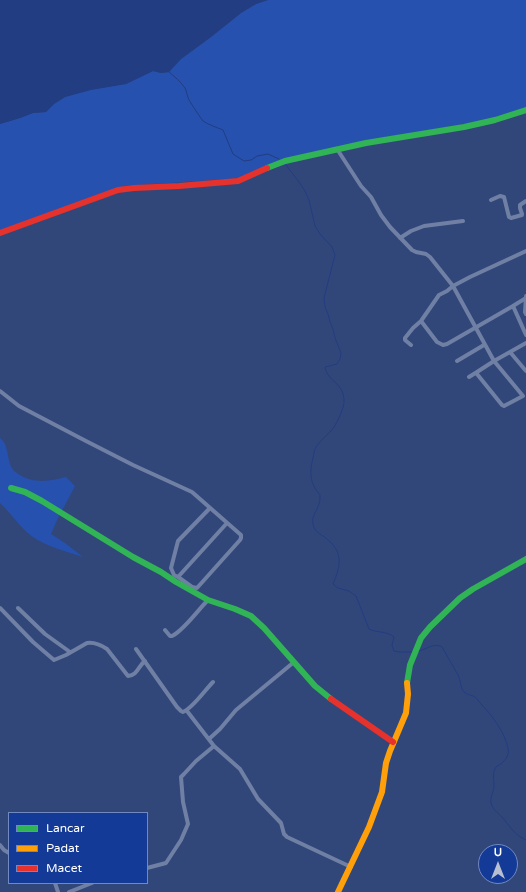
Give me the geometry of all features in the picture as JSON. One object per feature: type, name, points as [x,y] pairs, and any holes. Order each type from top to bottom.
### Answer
[{"type":"main road","points":[[0,233],[118,190],[238,181],[282,162],[389,139],[442,132],[495,120],[526,110]]},
{"type":"main road","points":[[11,488],[25,492],[42,501],[133,557],[208,600],[251,616],[264,628],[315,686],[393,742]]},
{"type":"main road","points":[[338,892],[370,827],[382,792],[386,763],[393,742],[406,713],[408,694],[407,683],[410,665],[420,638],[460,598],[526,559]]},
{"type":"street","points":[[337,149],[361,186],[371,197],[385,222],[412,250],[426,254],[430,257],[453,286],[494,361],[524,395],[506,406],[503,406],[477,374],[477,372]]},
{"type":"street","points":[[491,200],[500,196],[504,197],[509,217],[511,218],[522,215],[520,205],[526,202]]},
{"type":"street","points":[[400,238],[411,231],[424,226],[463,221]]},
{"type":"street","points":[[411,345],[405,338],[421,321],[439,295],[470,277],[526,252]]},
{"type":"street","points":[[421,321],[438,342],[442,345],[447,344],[526,297]]},
{"type":"street","points":[[526,297],[526,314]]},
{"type":"street","points":[[512,306],[526,335]]},
{"type":"street","points":[[469,377],[526,343]]},
{"type":"street","points":[[456,361],[484,345]]},
{"type":"street","points":[[510,352],[526,371]]},
{"type":"street","points":[[0,391],[19,406],[84,440],[133,465],[188,489],[197,495],[241,535],[241,538],[197,588],[192,587],[174,575],[171,568],[178,541],[210,508]]},
{"type":"street","points":[[178,577],[227,523]]},
{"type":"street","points":[[165,630],[170,636],[176,634],[208,600]]},
{"type":"street","points":[[0,608],[52,659],[57,659],[90,642],[98,644],[107,650],[128,676],[134,675],[145,661]]},
{"type":"street","points":[[18,608],[45,634],[70,652]]},
{"type":"street","points":[[136,649],[177,708],[183,712],[187,711],[213,682]]},
{"type":"street","points":[[208,739],[220,729],[236,710],[294,662]]},
{"type":"street","points":[[187,711],[214,746],[240,769],[258,799],[279,821],[284,834],[287,837],[351,867]]},
{"type":"street","points":[[148,868],[166,862],[181,840],[188,824],[183,802],[181,777],[196,761],[214,746]]},
{"type":"street","points":[[0,845],[8,852]]},
{"type":"street","points":[[69,892],[89,884]]},
{"type":"shaded area","points":[[0,0],[268,0],[256,4],[241,13],[181,59],[169,72],[161,73],[153,71],[126,84],[91,90],[65,97],[54,104],[46,112],[33,113],[0,124]]},
{"type":"shaded area","points":[[268,0],[526,0],[526,108],[495,118],[348,145],[242,178],[124,186],[0,230],[0,124],[33,113],[46,112],[54,104],[65,97],[91,89],[126,84],[153,71],[161,73],[169,72],[181,59],[241,13],[256,4]]},
{"type":"shaded area","points":[[0,438],[5,443],[11,466],[18,474],[25,478],[37,481],[54,480],[66,477],[75,486],[51,534],[83,557],[50,546],[33,537],[24,530],[0,503]]},
{"type":"waterway","points":[[169,72],[185,88],[189,100],[203,121],[223,130],[233,154],[244,161],[268,154],[279,159]]},
{"type":"waterway","points":[[286,165],[305,191],[309,200],[315,226],[332,247],[335,255],[324,298],[325,307],[341,353],[337,364],[325,367],[326,372],[342,391],[344,403],[341,414],[335,426],[314,451],[311,478],[314,487],[320,495],[319,504],[313,519],[315,530],[330,541],[339,557],[338,570],[333,584],[338,588],[349,591],[356,596],[369,629],[394,637],[392,645],[394,651],[413,652]]},
{"type":"waterway","points":[[418,651],[436,645],[442,647],[460,679],[464,692],[474,696],[477,699],[501,730],[508,748],[508,753],[507,757],[495,769],[491,803],[494,809],[512,830],[518,836],[526,840]]},
{"type":"traffic: fast","points":[[267,168],[285,161],[366,143],[464,127],[495,120],[526,110]]},
{"type":"traffic: fast","points":[[11,488],[25,492],[42,501],[133,557],[208,600],[251,616],[264,628],[315,686],[331,699]]},
{"type":"traffic: fast","points":[[407,683],[410,665],[421,638],[430,627],[460,598],[526,559]]},
{"type":"traffic: slow","points":[[338,892],[369,827],[382,792],[386,763],[406,713],[408,694],[407,683]]},
{"type":"traffic: jam","points":[[0,233],[118,190],[238,181],[267,168]]},
{"type":"traffic: jam","points":[[331,699],[393,742]]}]
